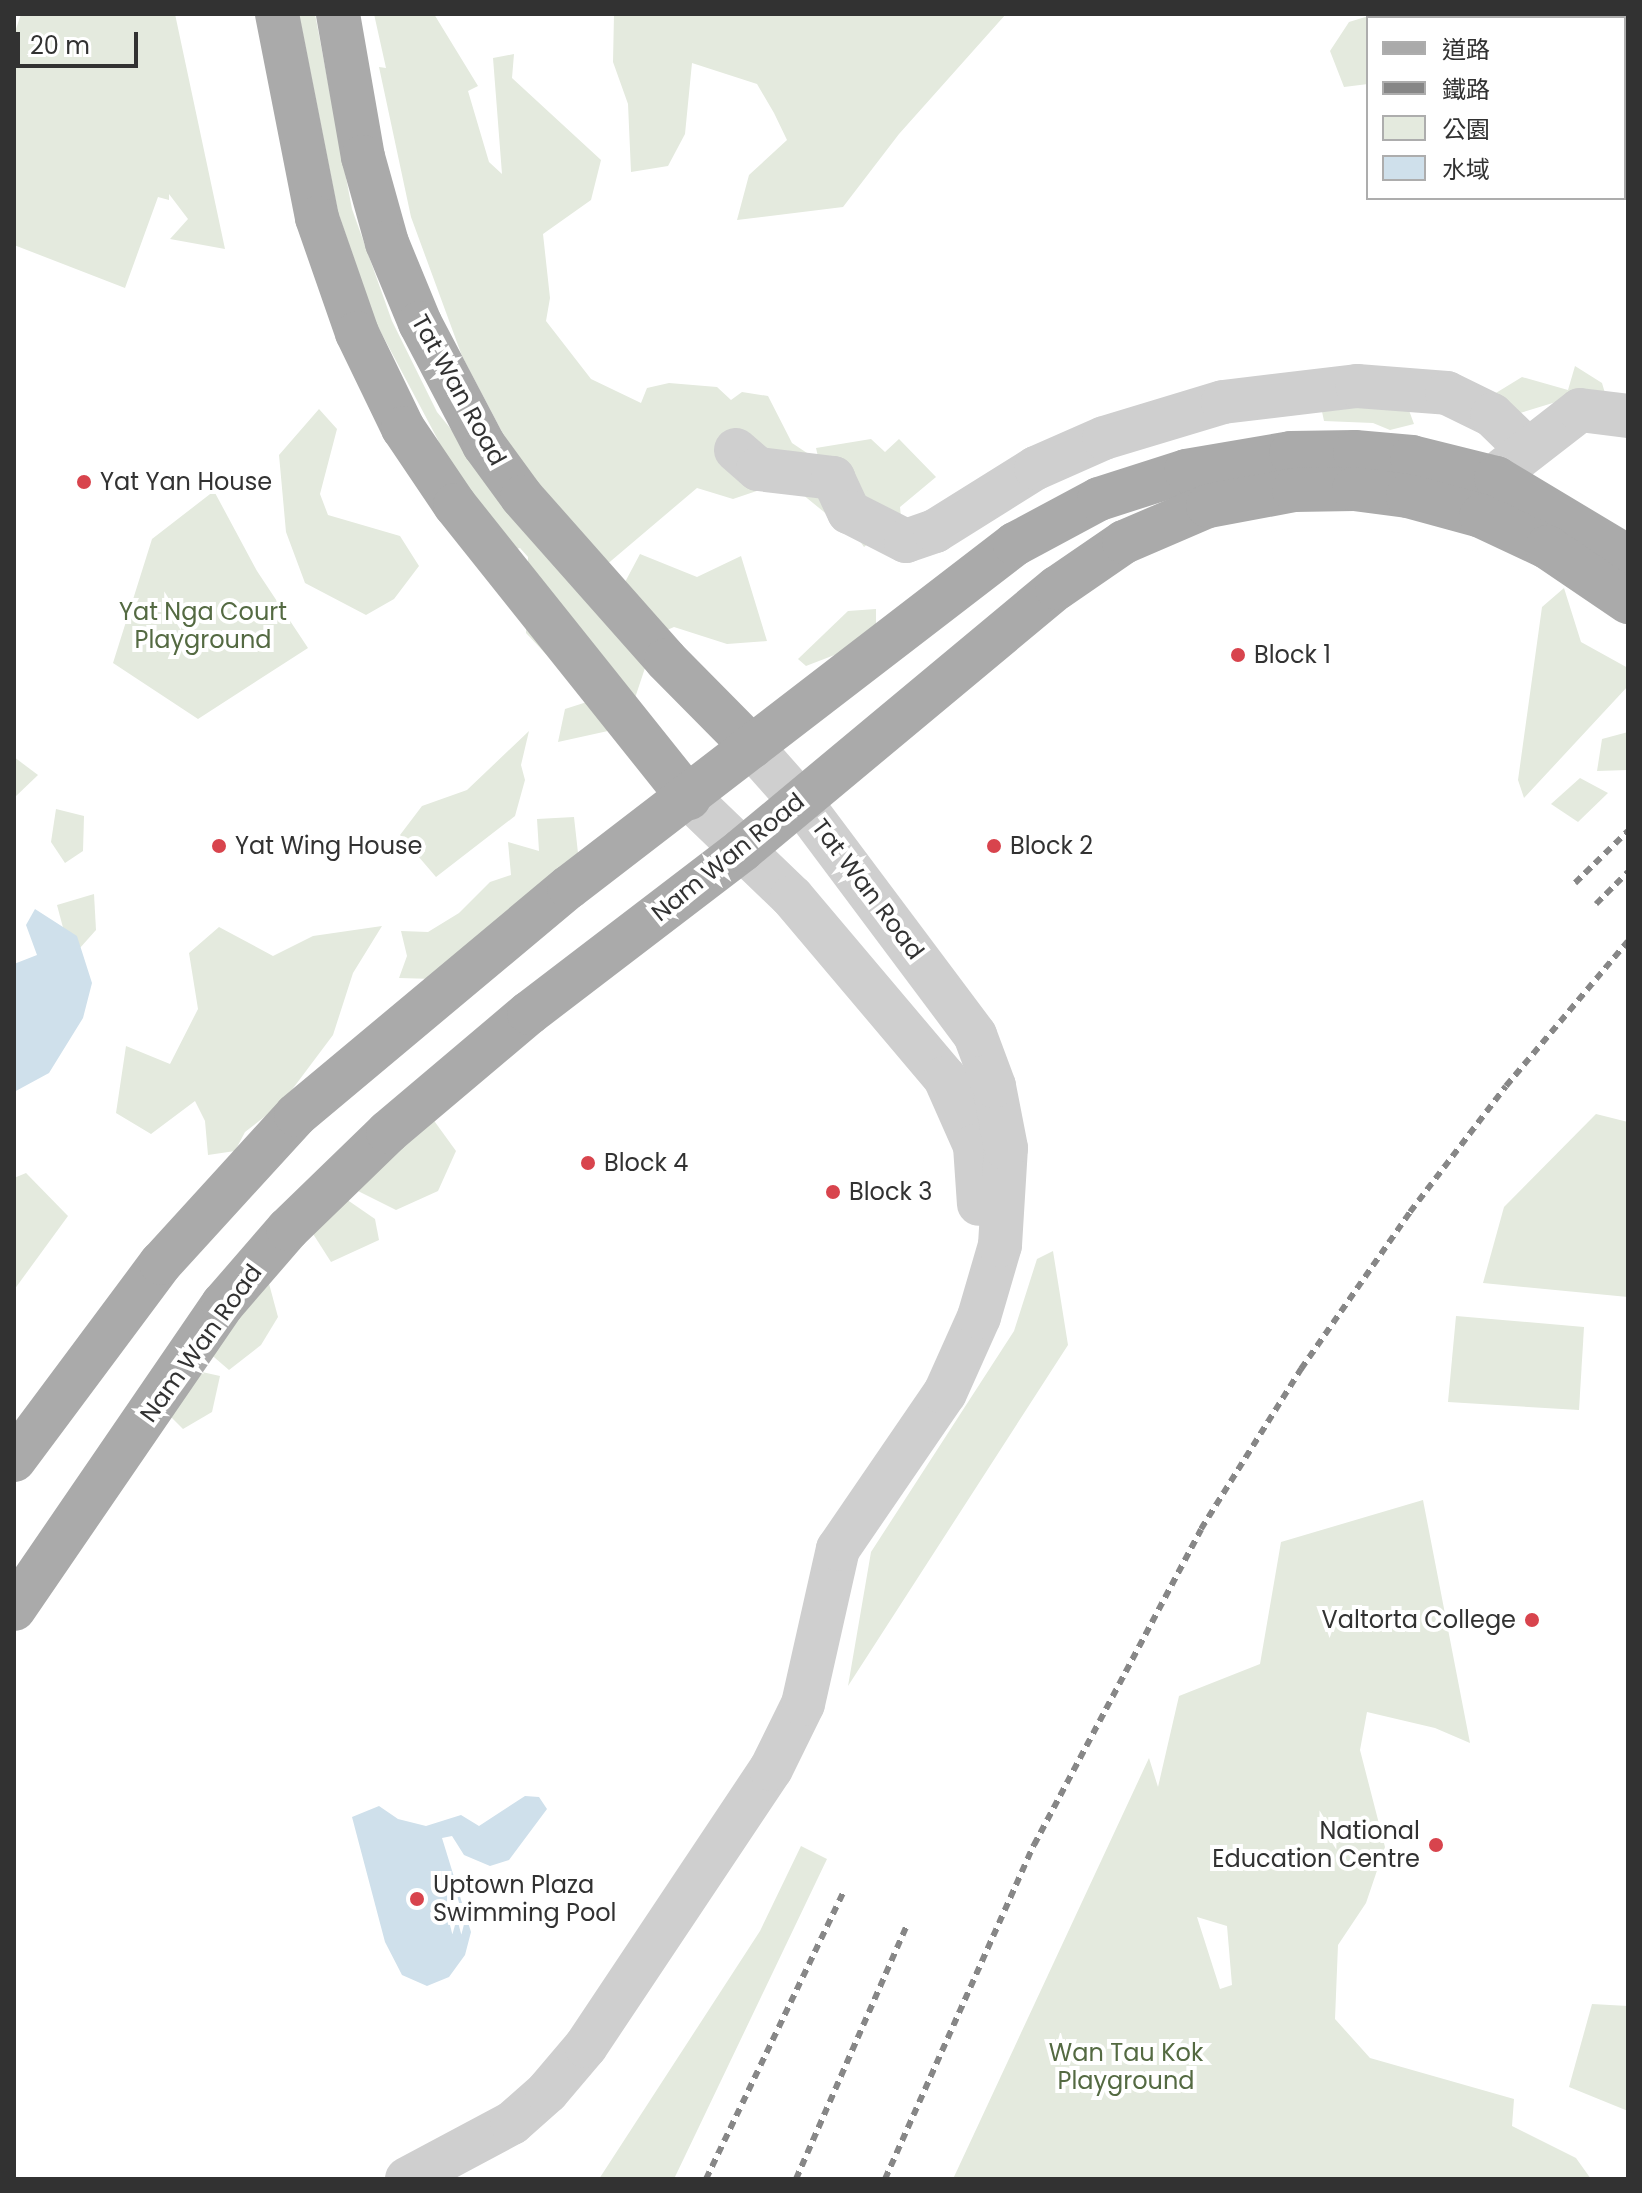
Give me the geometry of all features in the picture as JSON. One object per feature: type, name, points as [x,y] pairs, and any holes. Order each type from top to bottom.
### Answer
[{"type":"main road","points":[[277,14],[317,218],[357,333],[403,428],[455,505],[689,798]]},
{"type":"main road","name":"Tat Wan Road","points":[[338,14],[363,157],[387,243],[420,323],[484,445],[645,637],[752,747]]},
{"type":"main road","name":"Nam Wan Road","points":[[14,1460],[161,1263],[296,1115],[557,897],[689,798],[978,570],[1099,499],[1186,471],[1291,453],[1412,457],[1501,481],[1628,557]]},
{"type":"main road","name":"Nam Wan Road","points":[[1501,481],[1547,547],[1628,602]]},
{"type":"main road","name":"Nam Wan Road","points":[[14,1609],[223,1304],[288,1229],[388,1132],[529,1013],[742,850],[1057,588],[1124,542],[1208,506],[1294,490],[1354,489],[1408,496],[1501,481]]},
{"type":"street","points":[[736,450],[758,469],[833,478],[849,512],[906,541],[935,531],[1036,468],[1104,438],[1223,402],[1357,386],[1447,393],[1492,415],[1501,481]]},
{"type":"street","points":[[1501,481],[1580,410],[1628,416]]},
{"type":"street","name":"Tat Wan Road","points":[[407,2179],[512,2123],[586,2046],[771,1769],[803,1704],[838,1549],[945,1393],[979,1317],[1000,1245],[1006,1148],[994,1086],[975,1035],[799,800],[752,747]]},
{"type":"street","points":[[689,798],[792,897],[945,1078],[975,1146],[981,1190],[973,1241],[950,1314],[918,1380],[813,1534]]},
{"type":"green space","points":[[21,14],[175,14],[225,249],[170,239],[188,219],[169,194],[169,200],[158,197],[125,288],[14,245],[14,35]]},
{"type":"green space","points":[[299,14],[315,14],[352,209],[392,321],[437,412],[645,668],[630,713],[617,729],[558,742],[565,709],[590,701],[526,633],[528,557],[520,548],[471,559],[438,440],[376,323],[338,212]]},
{"type":"green space","points":[[374,14],[434,14],[478,86],[468,91],[489,162],[502,174],[493,58],[514,54],[512,78],[601,160],[591,200],[543,234],[550,298],[546,321],[591,379],[641,403],[647,388],[669,383],[717,387],[731,400],[742,392],[768,396],[792,443],[819,461],[816,448],[871,439],[885,452],[899,439],[936,477],[900,507],[901,517],[864,547],[851,528],[840,525],[786,481],[733,499],[697,488],[605,566],[510,447],[462,356],[411,217],[379,67],[386,68]]},
{"type":"green space","points":[[614,14],[1006,14],[899,134],[843,207],[737,220],[749,175],[787,140],[757,84],[692,63],[685,134],[668,166],[631,172],[628,104],[613,62]]},
{"type":"green space","points":[[1621,14],[1623,16],[1558,16]]},
{"type":"green space","points":[[1366,17],[1366,84],[1344,87],[1330,51],[1349,22]]},
{"type":"green space","points":[[1626,19],[1628,21],[1626,148]]},
{"type":"green space","points":[[1575,366],[1602,383],[1607,400],[1556,402],[1510,416],[1491,396],[1522,377],[1568,390]]},
{"type":"green space","points":[[1396,375],[1414,424],[1390,430],[1373,423],[1324,421],[1320,402]]},
{"type":"green space","points":[[319,409],[337,429],[320,494],[328,515],[400,536],[419,566],[394,599],[366,615],[305,583],[286,532],[279,455]]},
{"type":"green space","name":"Yat Nga Court Playground","points":[[214,491],[257,571],[308,648],[198,719],[113,663],[152,539]]},
{"type":"green space","points":[[640,554],[697,577],[741,556],[767,641],[727,644],[674,627],[637,643],[624,584]]},
{"type":"green space","points":[[1564,588],[1581,642],[1628,668],[1628,686],[1524,798],[1518,780],[1542,607]]},
{"type":"green space","points":[[876,609],[876,639],[806,666],[798,659],[848,611]]},
{"type":"green space","points":[[529,731],[521,765],[525,780],[515,816],[436,877],[400,835],[422,806],[467,790]]},
{"type":"green space","points":[[1628,732],[1628,770],[1597,771],[1602,739]]},
{"type":"green space","points":[[14,757],[38,775],[14,798]]},
{"type":"green space","points":[[1580,778],[1608,793],[1578,822],[1551,804]]},
{"type":"green space","points":[[56,809],[84,816],[83,851],[65,863],[51,842]]},
{"type":"green space","points":[[574,817],[578,853],[434,979],[399,978],[407,956],[401,931],[428,932],[459,913],[490,882],[511,875],[508,842],[539,851],[537,819]]},
{"type":"green space","points":[[94,894],[96,930],[71,958],[57,905]]},
{"type":"green space","points":[[382,926],[353,973],[333,1035],[282,1103],[245,1132],[235,1151],[208,1155],[205,1121],[195,1101],[151,1134],[116,1113],[126,1046],[170,1064],[198,1009],[189,953],[219,927],[273,956],[313,936]]},
{"type":"green space","points":[[427,1111],[456,1151],[438,1191],[396,1210],[354,1189]]},
{"type":"green space","points":[[1596,1114],[1628,1122],[1628,1297],[1483,1283],[1504,1207]]},
{"type":"green space","points":[[26,1173],[68,1216],[14,1290],[14,1178]]},
{"type":"green space","points":[[346,1199],[375,1219],[379,1240],[331,1262],[308,1226]]},
{"type":"green space","points":[[1053,1251],[1068,1345],[848,1686],[871,1552],[1014,1331],[1037,1259]]},
{"type":"green space","points":[[268,1280],[278,1317],[261,1345],[229,1370],[186,1333]]},
{"type":"green space","points":[[1456,1316],[1584,1327],[1579,1410],[1448,1402]]},
{"type":"green space","points":[[184,1368],[220,1376],[212,1412],[183,1429],[172,1418],[156,1374]]},
{"type":"green space","name":"Wan Tau Kok Playground","points":[[1423,1500],[1470,1743],[1435,1728],[1367,1712],[1360,1750],[1385,1847],[1366,1903],[1338,1945],[1335,2019],[1370,2058],[1514,2099],[1512,2126],[1576,2158],[1591,2179],[953,2179],[1149,1758],[1158,1787],[1179,1696],[1260,1664],[1281,1542]],"holes":[[[1197,1917],[1227,1926],[1232,1985],[1220,1989]]]},
{"type":"green space","points":[[801,1846],[827,1859],[674,2179],[599,2179],[760,1931]]},
{"type":"green space","points":[[1592,2004],[1628,2006],[1628,2111],[1569,2087]]},
{"type":"water","points":[[35,909],[77,936],[92,983],[83,1018],[49,1073],[14,1092],[14,964],[37,955],[26,925]]},
{"type":"water","name":"Uptown Plaza Swimming Pool","points":[[525,1796],[539,1797],[547,1809],[509,1860],[490,1866],[464,1855],[452,1836],[442,1838],[471,1932],[465,1955],[449,1977],[427,1986],[402,1975],[385,1942],[352,1817],[379,1806],[398,1819],[426,1826],[461,1815],[479,1826]]},
{"type":"railway","points":[[1575,883],[1628,831]]},
{"type":"railway","points":[[1596,904],[1628,872]]},
{"type":"railway","points":[[885,2179],[1034,1845],[1201,1529],[1301,1369],[1410,1212],[1506,1086],[1628,941]]},
{"type":"railway","points":[[706,2179],[844,1891]]},
{"type":"railway","points":[[796,2179],[908,1923]]},
{"type":"place","name":"Yat Yan House","points":[[84,482]]},
{"type":"place","name":"Block 1","points":[[1238,655]]},
{"type":"place","name":"Yat Wing House","points":[[219,846]]},
{"type":"place","name":"Block 2","points":[[994,846]]},
{"type":"place","name":"Block 4","points":[[588,1163]]},
{"type":"place","name":"Block 3","points":[[833,1192]]},
{"type":"place","name":"Valtorta College","points":[[1532,1620]]},
{"type":"place","name":"National Education Centre","points":[[1436,1845]]},
{"type":"place","name":"Uptown Plaza Swimming Pool","points":[[417,1899]]}]
